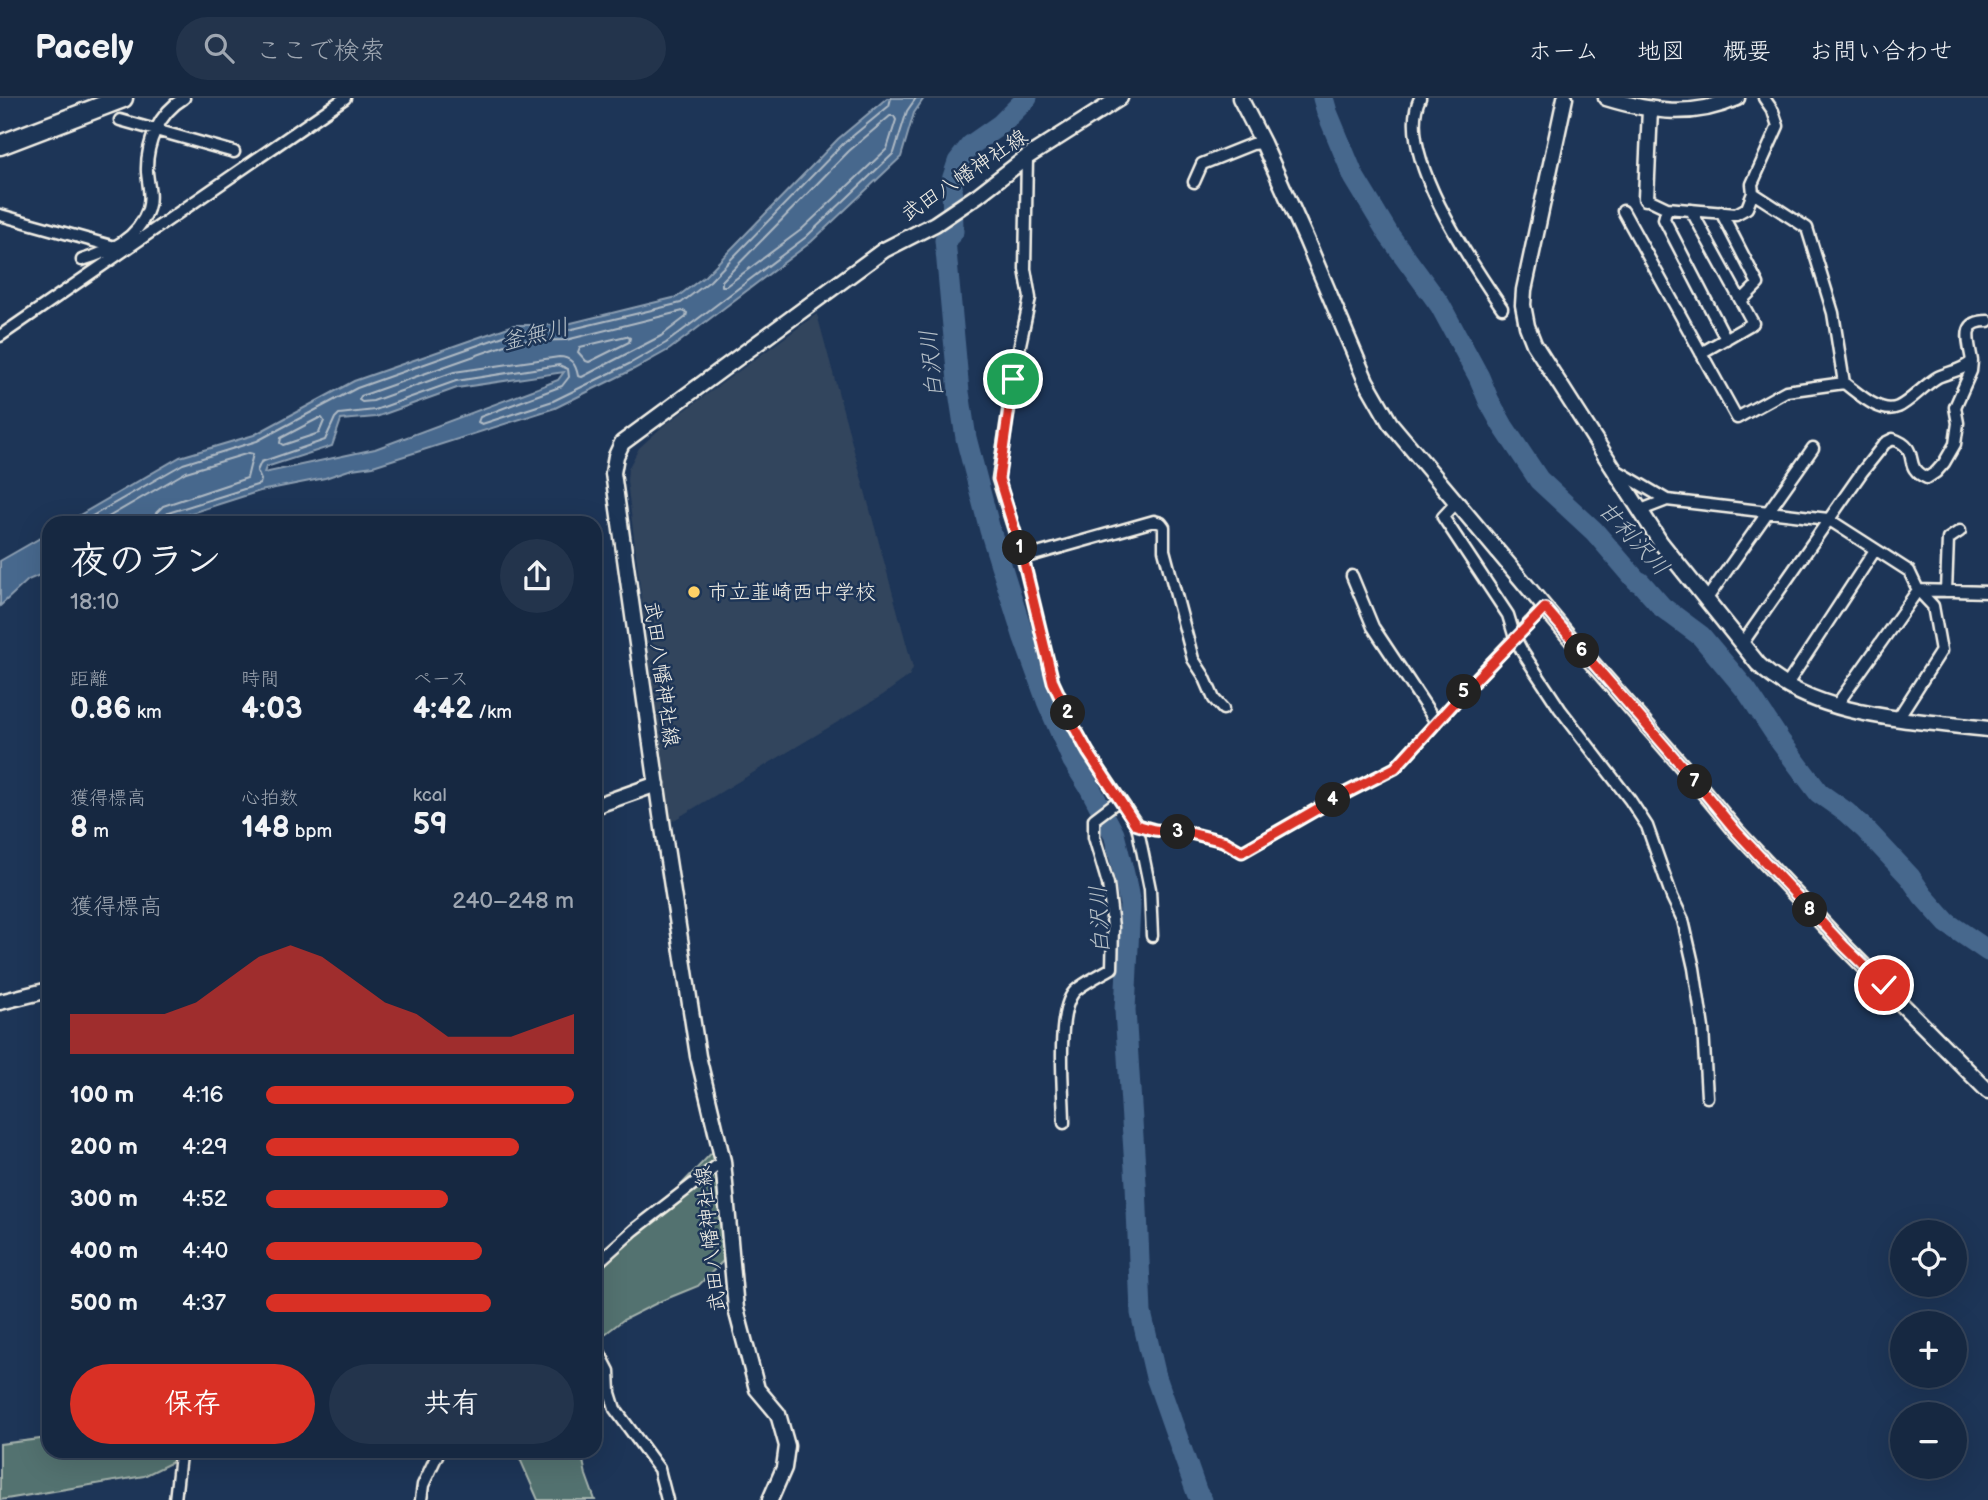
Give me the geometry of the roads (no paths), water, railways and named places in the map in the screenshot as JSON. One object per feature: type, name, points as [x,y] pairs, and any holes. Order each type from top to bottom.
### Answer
[{"type":"highway","points":[[0,145],[123,98]]},
{"type":"street","points":[[82,260],[105,253],[140,226],[150,195],[148,147],[166,113],[184,98]]},
{"type":"street","points":[[0,336],[345,98]]},
{"type":"street","name":"武田八幡神社線","points":[[770,1500],[784,1468],[787,1447],[778,1414],[757,1389],[736,1309],[723,1161],[698,1056],[613,473],[616,456],[622,443],[884,250],[935,224],[1027,157],[1120,98]]},
{"type":"street","points":[[1240,98],[1306,239],[1357,361],[1390,423],[1737,832],[1845,947],[1988,1091]]},
{"type":"street","points":[[1420,98],[1415,108],[1418,150],[1434,194],[1470,261],[1502,308]]},
{"type":"street","points":[[1564,98],[1530,254],[1523,305],[1527,326],[1534,344],[1661,544],[1771,677],[1786,686],[1814,699],[1865,713],[1988,729]]},
{"type":"street","points":[[1606,98],[1650,109],[1676,112],[1727,103],[1737,98]]},
{"type":"street","points":[[1650,109],[1646,198],[1667,208],[1736,214],[1747,208],[1753,193],[1752,184],[1778,126],[1773,111],[1764,98]]},
{"type":"street","points":[[120,121],[234,152]]},
{"type":"street","points":[[1194,182],[1202,164],[1252,144],[1263,143]]},
{"type":"street","points":[[1027,157],[1025,269],[1030,298],[1015,368],[999,479],[1023,558],[1053,682],[1072,723],[1136,825],[1150,889],[1152,936]]},
{"type":"street","points":[[1753,193],[1807,228],[1833,313],[1844,383]]},
{"type":"street","points":[[1667,208],[1664,219],[1726,339]]},
{"type":"street","points":[[1691,210],[1754,323],[1701,353]]},
{"type":"street","points":[[1623,211],[1737,418],[1786,391],[1844,383],[1877,406],[1885,409],[1897,408],[1935,378],[1968,366],[1972,360]]},
{"type":"street","points":[[1721,212],[1758,284],[1741,301]]},
{"type":"street","points":[[0,215],[115,247]]},
{"type":"street","points":[[1742,644],[1828,519],[1885,443],[1893,439],[1903,442],[1909,449],[1911,463],[1917,474],[1927,478],[1944,463],[1955,444],[1958,423],[1955,407],[1972,360],[1968,331],[1978,321],[1988,321]]},
{"type":"street","points":[[1706,600],[1813,448]]},
{"type":"street","points":[[1615,470],[1667,499],[1828,519],[1909,571],[1918,590],[1933,606],[1941,650],[1898,718]]},
{"type":"street","points":[[1641,510],[1667,499]]},
{"type":"street","points":[[1456,503],[1443,517],[1508,615],[1515,638],[1560,709],[1647,826],[1683,920],[1694,968],[1703,1028],[1707,1097]]},
{"type":"street","points":[[1023,558],[1154,521],[1161,523],[1164,527],[1164,550],[1193,659],[1214,699],[1223,709]]},
{"type":"street","points":[[1946,591],[1948,539],[1960,531]]},
{"type":"street","points":[[1786,686],[1875,550]]},
{"type":"street","points":[[1352,576],[1373,627],[1436,722]]},
{"type":"street","points":[[1918,590],[1988,592]]},
{"type":"street","points":[[1836,706],[1918,590]]},
{"type":"street","points":[[1136,825],[1223,841],[1242,852],[1395,768],[1545,608]]},
{"type":"street","points":[[602,804],[657,784]]},
{"type":"street","points":[[1065,1123],[1063,1027],[1066,1011],[1074,991],[1112,968],[1112,916],[1108,884],[1094,837],[1094,819],[1119,800]]},
{"type":"street","points":[[0,1002],[42,991]]},
{"type":"street","points":[[602,1259],[634,1230],[723,1161]]},
{"type":"street","points":[[602,1358],[609,1371],[610,1393],[615,1409],[659,1469],[667,1500]]},
{"type":"street","points":[[175,1500],[180,1458]]},
{"type":"street","points":[[421,1500],[423,1485],[436,1458]]},
{"type":"water","name":"釜無川","points":[[887,98],[924,98],[914,113],[901,157],[811,242],[670,349],[634,369],[555,408],[373,466],[260,491],[182,516],[78,516],[180,457],[254,435],[354,381],[514,325],[563,325],[677,297],[705,276],[838,139]],"holes":[[[564,372],[558,380],[375,449],[264,473],[266,467],[332,446],[341,420],[376,417],[457,388]]]},
{"type":"water","points":[[42,537],[42,574],[28,580],[0,606],[0,561]]},
{"type":"waterway","name":"白沢川","points":[[1027,98],[1001,124],[971,145],[958,162],[952,180],[953,232],[945,240],[959,392],[966,438],[990,530],[1024,638],[1073,761],[1114,834],[1125,878],[1130,905],[1125,1010],[1141,1313],[1156,1377],[1197,1493],[1202,1500]]},
{"type":"waterway","name":"甘利沢川","points":[[1323,98],[1354,177],[1389,235],[1440,305],[1503,426],[1539,480],[1594,531],[1662,607],[1701,636],[1747,691],[1819,793],[1866,830],[1910,877],[1947,923],[1988,951]]},
{"type":"place","name":"市立韮崎西中学校","points":[[694,592]]}]
